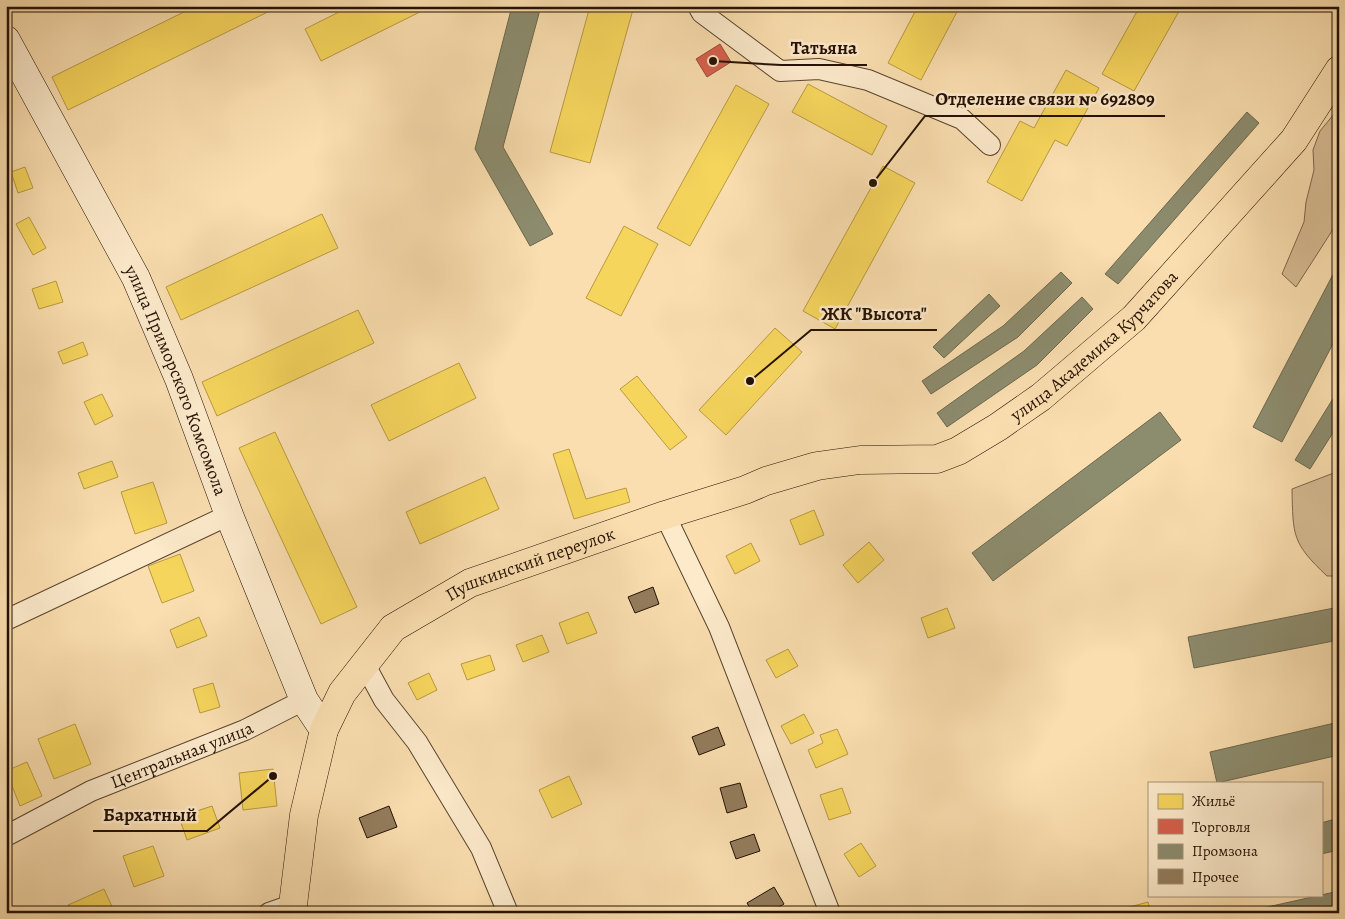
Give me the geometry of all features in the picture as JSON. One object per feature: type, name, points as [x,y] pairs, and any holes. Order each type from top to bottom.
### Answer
[{"type":"main road","name":"улица Академика Курчатова","points":[[766,481],[816,466],[851,461],[937,459],[958,451],[998,428],[1084,362],[1134,318],[1294,140],[1339,70]]},
{"type":"main road","name":"Пушкинский переулок","points":[[329,718],[393,628],[470,583],[665,515],[745,490],[766,481]]},
{"type":"main road","points":[[285,910],[304,815],[329,718]]},
{"type":"street","points":[[698,6],[702,13],[744,47],[780,70],[818,69],[868,80],[962,120],[990,145]]},
{"type":"street","name":"улица Приморского Комсомола","points":[[6,40],[136,278],[179,380],[229,516],[304,700],[329,718]]},
{"type":"street","points":[[665,515],[719,628],[830,913]]},
{"type":"street","points":[[6,620],[229,516]]},
{"type":"street","points":[[365,665],[384,700],[417,742],[481,848],[508,913]]},
{"type":"street","name":"Центральная улица","points":[[6,836],[91,790],[245,730],[304,700]]},
{"type":"shaded area","points":[[1339,108],[1339,220],[1296,287],[1282,274],[1304,222],[1306,202],[1314,170],[1313,150],[1320,131]]},
{"type":"shaded area","points":[[1339,471],[1339,576],[1327,576],[1307,555],[1297,538],[1294,528],[1292,489]]},
{"type":"building: Жильё","points":[[196,6],[280,6],[68,110],[52,77]]},
{"type":"building: Жильё","points":[[351,6],[432,6],[321,61],[305,29]]},
{"type":"building: Жильё","points":[[590,6],[634,6],[590,163],[550,152]]},
{"type":"building: Жильё","points":[[918,6],[959,8],[921,80],[888,63]]},
{"type":"building: Жильё","points":[[1140,6],[1182,6],[1134,91],[1102,74]]},
{"type":"building: Жильё","points":[[1066,70],[1099,88],[1067,146],[1055,140],[1022,201],[987,182],[1020,121],[1034,128]]},
{"type":"building: Жильё","points":[[808,84],[887,126],[872,155],[792,112]]},
{"type":"building: Жильё","points":[[736,85],[769,104],[690,246],[657,228]]},
{"type":"building: Жильё","points":[[883,166],[915,183],[835,329],[803,311]]},
{"type":"building: Жильё","points":[[25,167],[33,188],[18,193],[11,172]]},
{"type":"building: Жильё","points":[[322,214],[338,248],[181,320],[166,287]]},
{"type":"building: Жильё","points":[[29,217],[46,248],[33,255],[16,224]]},
{"type":"building: Жильё","points":[[624,226],[658,244],[621,316],[586,298]]},
{"type":"building: Жильё","points":[[56,281],[63,302],[39,309],[32,289]]},
{"type":"building: Жильё","points":[[358,310],[374,343],[217,416],[202,382]]},
{"type":"building: Жильё","points":[[775,328],[802,352],[726,435],[699,410]]},
{"type":"building: Жильё","points":[[83,342],[88,355],[63,364],[58,352]]},
{"type":"building: Жильё","points":[[459,363],[476,398],[389,441],[371,405]]},
{"type":"building: Жильё","points":[[637,376],[687,437],[670,450],[620,389]]},
{"type":"building: Жильё","points":[[102,394],[113,416],[95,425],[84,402]]},
{"type":"building: Жильё","points":[[275,432],[357,607],[321,624],[239,448]]},
{"type":"building: Жильё","points":[[569,449],[586,499],[626,488],[630,502],[574,519],[553,454]]},
{"type":"building: Жильё","points":[[112,461],[118,477],[84,489],[78,473]]},
{"type":"building: Жильё","points":[[485,477],[499,509],[420,544],[406,512]]},
{"type":"building: Жильё","points":[[153,482],[167,523],[135,534],[121,492]]},
{"type":"building: Жильё","points":[[814,510],[824,535],[800,545],[790,520]]},
{"type":"building: Жильё","points":[[869,542],[884,560],[858,583],[843,565]]},
{"type":"building: Жильё","points":[[751,543],[760,561],[735,574],[726,556]]},
{"type":"building: Жильё","points":[[180,554],[194,591],[162,603],[148,566]]},
{"type":"building: Жильё","points":[[947,608],[955,628],[928,638],[921,618]]},
{"type":"building: Жильё","points":[[588,612],[597,633],[567,644],[559,623]]},
{"type":"building: Жильё","points":[[199,617],[207,636],[177,648],[170,630]]},
{"type":"building: Жильё","points":[[542,635],[549,652],[523,662],[516,645]]},
{"type":"building: Жильё","points":[[788,649],[798,666],[776,678],[766,660]]},
{"type":"building: Жильё","points":[[490,655],[495,670],[467,680],[461,664]]},
{"type":"building: Жильё","points":[[429,673],[437,690],[417,700],[408,683]]},
{"type":"building: Жильё","points":[[213,683],[220,707],[200,713],[193,689]]},
{"type":"building: Жильё","points":[[804,714],[814,733],[791,744],[781,726]]},
{"type":"building: Жильё","points":[[75,724],[91,764],[54,779],[38,739]]},
{"type":"building: Жильё","points":[[837,729],[848,754],[816,768],[808,750],[823,743],[820,735]]},
{"type":"building: Жильё","points":[[27,762],[42,796],[20,806],[6,771]]},
{"type":"building: Жильё","points":[[273,769],[277,806],[243,810],[239,773]]},
{"type":"building: Жильё","points":[[569,776],[582,804],[552,818],[539,790]]},
{"type":"building: Жильё","points":[[842,788],[851,813],[829,820],[820,795]]},
{"type":"building: Жильё","points":[[212,806],[220,828],[187,840],[179,817]]},
{"type":"building: Жильё","points":[[861,843],[876,866],[859,877],[844,854]]},
{"type":"building: Жильё","points":[[153,846],[164,876],[134,887],[123,856]]},
{"type":"building: Жильё","points":[[104,889],[115,913],[72,913],[68,905]]},
{"type":"building: Жильё","points":[[1148,902],[1151,913],[1108,913]]},
{"type":"building: Торговля","points":[[720,44],[731,62],[707,77],[696,59]]},
{"type":"building: Промзона","points":[[512,6],[541,6],[503,147],[553,234],[530,246],[475,149]]},
{"type":"building: Промзона","points":[[1247,112],[1259,123],[1118,284],[1105,274]]},
{"type":"building: Промзона","points":[[1339,263],[1339,332],[1282,442],[1253,427]]},
{"type":"building: Промзона","points":[[1061,272],[1072,283],[1018,337],[931,394],[922,381],[1003,326]]},
{"type":"building: Промзона","points":[[989,294],[1000,306],[944,358],[933,347]]},
{"type":"building: Промзона","points":[[1082,297],[1093,309],[1037,365],[947,427],[937,413],[1024,351]]},
{"type":"building: Промзона","points":[[1339,389],[1339,423],[1310,469],[1295,460]]},
{"type":"building: Промзона","points":[[1160,412],[1181,440],[993,581],[972,553]]},
{"type":"building: Промзона","points":[[1339,607],[1339,640],[1194,668],[1188,637]]},
{"type":"building: Промзона","points":[[1339,722],[1339,755],[1217,782],[1210,752]]},
{"type":"building: Промзона","points":[[1339,818],[1339,850],[1322,854],[1322,823]]},
{"type":"building: Промзона","points":[[1339,891],[1339,913],[1264,913],[1263,908]]},
{"type":"building: Прочее","points":[[653,587],[659,604],[635,613],[628,597]]},
{"type":"building: Прочее","points":[[718,727],[725,745],[699,755],[692,737]]},
{"type":"building: Прочее","points":[[740,783],[747,807],[727,813],[720,788]]},
{"type":"building: Прочее","points":[[389,806],[397,827],[367,838],[359,818]]},
{"type":"building: Прочее","points":[[754,834],[760,851],[736,859],[730,842]]},
{"type":"building: Прочее","points":[[774,887],[784,904],[769,913],[753,913],[747,903]]},
{"type":"place","name":"Татьяна","points":[[713,61]]},
{"type":"place","name":"Отделение связи № 692809","points":[[873,183]]},
{"type":"place","name":"ЖК \"Высота\"","points":[[750,381]]},
{"type":"place","name":"Бархатный","points":[[273,776]]}]
